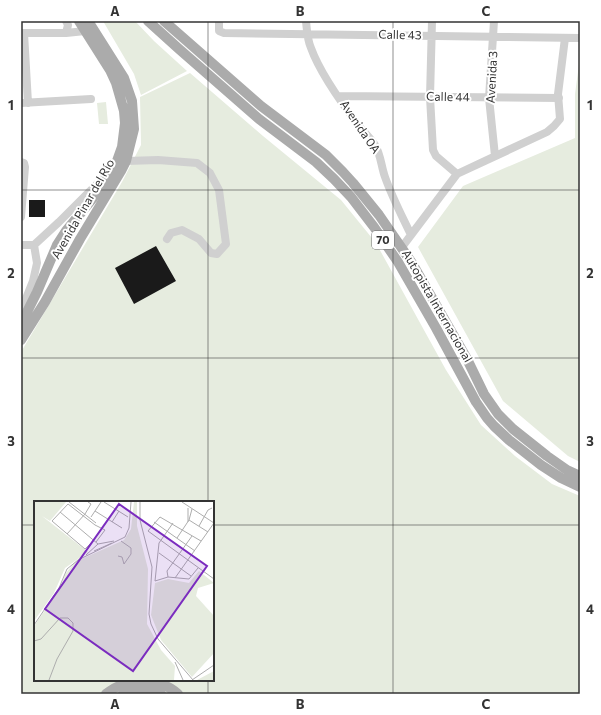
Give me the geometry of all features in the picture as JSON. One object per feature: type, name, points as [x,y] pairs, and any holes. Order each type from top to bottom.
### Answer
[{"type":"main road","name":"Avenida Pinar del Río","points":[[21,340],[45,302],[65,265],[121,171],[122,161],[134,129],[132,101],[124,78],[87,26],[79,21]]},
{"type":"main road","name":"Autopista Internacional","points":[[148,21],[259,119],[316,162],[351,197],[398,262],[476,402],[487,418],[509,440],[541,465],[580,487]]},
{"type":"main road","name":"Autopista Internacional","points":[[164,21],[261,106],[316,148],[348,177],[379,215],[402,247],[446,323],[484,394],[498,414],[513,429],[547,456],[580,476]]},
{"type":"main road","name":"Avenida Pinar del Río","points":[[21,324],[37,292],[51,258],[66,231],[96,194],[109,175],[122,161]]},
{"type":"main road","points":[[66,231],[65,236],[68,241],[72,243],[80,240]]},
{"type":"main road","points":[[51,258],[56,253],[62,254],[66,259],[65,265]]},
{"type":"main road","points":[[106,694],[115,687],[125,683],[142,681],[159,683],[174,690],[178,694]]},
{"type":"main road","points":[[124,694],[138,690],[151,691],[161,694]]},
{"type":"street","points":[[66,21],[68,25],[66,33]]},
{"type":"street","name":"Calle 43","points":[[219,21],[219,31],[221,32],[580,38]]},
{"type":"street","name":"Avenida 0A","points":[[306,21],[310,48],[338,96],[374,144],[380,156],[389,186],[411,235]]},
{"type":"street","points":[[432,21],[430,97],[433,150],[436,156],[457,174]]},
{"type":"street","name":"Avenida 3","points":[[494,21],[489,98],[495,156]]},
{"type":"street","points":[[87,26],[66,33],[22,33],[24,103],[91,99]]},
{"type":"street","points":[[402,247],[457,174],[547,132],[560,119],[558,94],[564,38]]},
{"type":"street","name":"Calle 44","points":[[338,96],[559,98]]},
{"type":"street","points":[[21,245],[34,245],[104,176],[122,161],[158,160],[197,163],[210,173],[219,190],[226,244],[218,254],[211,254],[198,239],[182,230],[171,233],[167,239]]},
{"type":"street","points":[[21,162],[24,163],[26,167],[21,217]]},
{"type":"street","points":[[21,311],[33,281],[37,263],[34,245]]},
{"type":"shaded area","points":[[103,21],[135,21],[154,41],[187,71],[141,95],[134,74]]},
{"type":"shaded area","points":[[580,57],[580,462],[568,456],[503,401],[418,247],[463,186],[575,138],[575,94]]},
{"type":"shaded area","points":[[190,73],[263,136],[341,200],[376,243],[446,370],[481,425],[515,456],[552,484],[580,496],[580,694],[21,694],[21,352],[122,182],[141,145],[140,97]]},
{"type":"shaded area","points":[[106,102],[108,124],[99,124],[97,103]]},
{"type":"building","points":[[29,200],[45,200],[45,217],[29,217]]},
{"type":"building","points":[[156,246],[176,281],[134,304],[115,268]]}]
